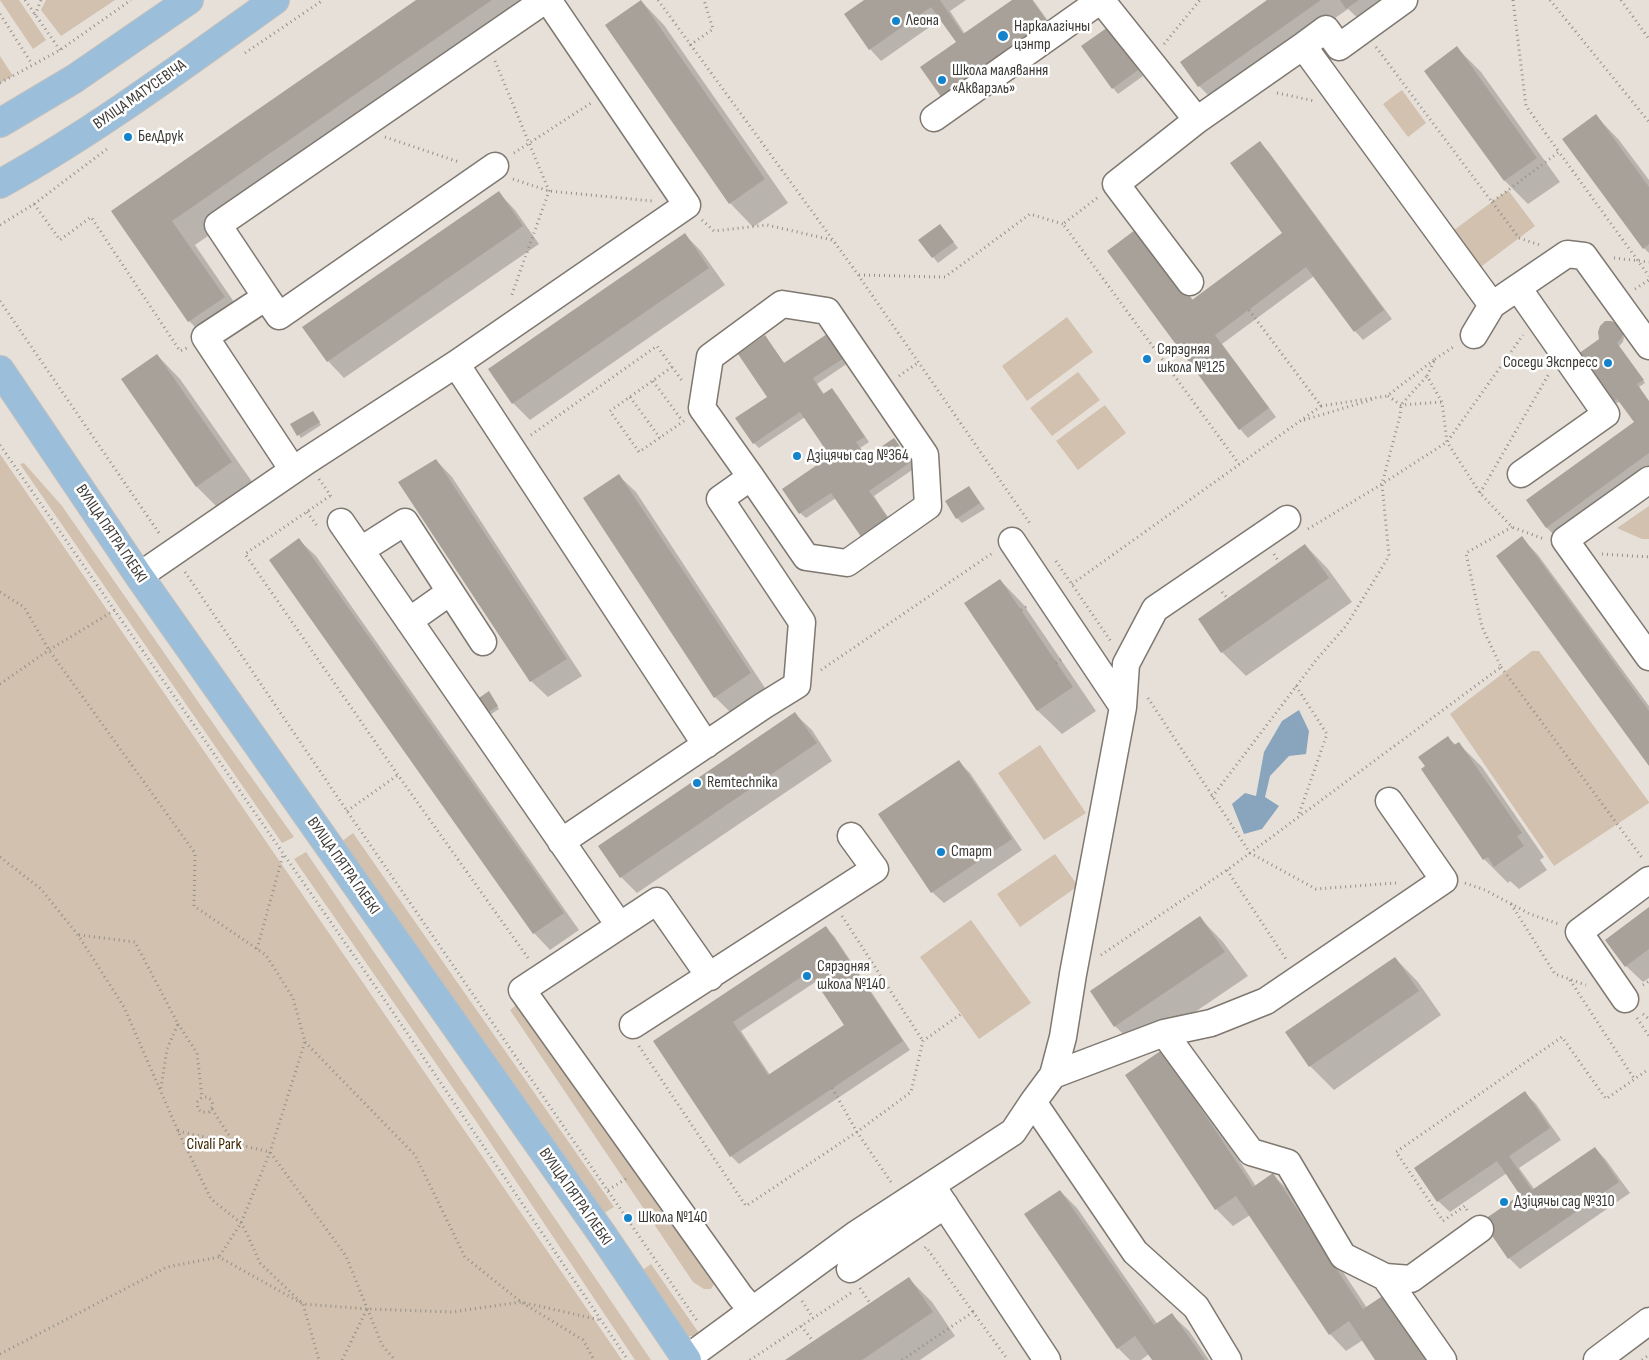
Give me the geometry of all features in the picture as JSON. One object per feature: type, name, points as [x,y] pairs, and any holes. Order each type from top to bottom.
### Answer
[{"type":"main road","points":[[0,123],[74,79],[189,0]]},
{"type":"main road","name":"ВУЛІЦА МАТУСЕВІЧА","points":[[0,184],[49,157],[114,114],[275,0]]},
{"type":"main road","name":"ВУЛІЦА ПЯТРА ГЛЕБКІ","points":[[0,370],[139,576],[602,1234],[687,1359]]},
{"type":"lane","points":[[139,576],[293,470],[456,364],[687,205],[547,0],[487,39],[218,225],[279,316],[490,168]]},
{"type":"lane","points":[[934,118],[1101,0],[1197,120]]},
{"type":"lane","points":[[1190,282],[1116,184],[1197,120],[1326,30],[1339,46],[1404,0]]},
{"type":"lane","points":[[1303,46],[1492,305]]},
{"type":"lane","points":[[1474,335],[1492,305],[1567,254],[1584,256],[1649,346]]},
{"type":"lane","points":[[1518,288],[1606,414],[1520,474]]},
{"type":"lane","points":[[266,296],[205,337],[293,470]]},
{"type":"lane","points":[[782,304],[828,311],[925,455],[928,506],[847,562],[806,557],[751,477],[692,415],[710,357],[782,304]]},
{"type":"lane","points":[[456,364],[706,745]]},
{"type":"lane","points":[[561,842],[763,706],[798,685],[802,622],[720,499],[751,477]]},
{"type":"lane","points":[[1649,480],[1565,540],[1649,657]]},
{"type":"lane","points":[[850,1269],[1014,1132],[1053,1075],[1064,1037],[1073,974],[1123,707],[1126,664],[1155,609],[1287,519]]},
{"type":"lane","points":[[361,550],[405,522],[483,642]]},
{"type":"lane","points":[[330,525],[361,550],[619,925]]},
{"type":"lane","points":[[1007,544],[1123,707]]},
{"type":"lane","points":[[409,620],[450,592]]},
{"type":"lane","points":[[1053,1075],[1164,1033],[1211,1023],[1266,1001],[1444,880],[1389,801]]},
{"type":"lane","points":[[634,1033],[710,976],[875,869],[851,836]]},
{"type":"lane","points":[[1625,999],[1578,932],[1646,870]]},
{"type":"lane","points":[[710,976],[657,901],[522,990],[740,1296],[752,1310]]},
{"type":"lane","points":[[1164,1033],[1251,1152],[1288,1163],[1343,1256],[1384,1277],[1411,1279],[1480,1229]]},
{"type":"lane","points":[[1033,1102],[1135,1252],[1196,1307],[1228,1360]]},
{"type":"lane","points":[[687,1359],[855,1235],[939,1196]]},
{"type":"lane","points":[[939,1196],[1047,1360]]},
{"type":"lane","points":[[1384,1277],[1443,1360]]},
{"type":"lane","points":[[1597,1360],[1649,1321]]},
{"type":"path","points":[[25,0],[60,50]]},
{"type":"path","points":[[35,15],[41,0]]},
{"type":"path","points":[[0,83],[60,50],[130,0]]},
{"type":"path","points":[[243,55],[323,0]]},
{"type":"path","points":[[658,0],[858,275],[1022,512]]},
{"type":"path","points":[[690,45],[712,29],[704,0]]},
{"type":"path","points":[[1160,49],[1200,0]]},
{"type":"path","points":[[1513,0],[1526,106],[1649,276]]},
{"type":"path","points":[[1550,0],[1649,122]]},
{"type":"path","points":[[1621,0],[1649,39]]},
{"type":"path","points":[[0,14],[32,64]]},
{"type":"path","points":[[1363,30],[1519,238],[1567,254]]},
{"type":"path","points":[[487,39],[549,190],[510,300]]},
{"type":"path","points":[[1244,87],[1350,109]]},
{"type":"path","points":[[490,168],[610,90]]},
{"type":"path","points":[[359,128],[490,168],[549,190],[687,205],[714,231],[767,225],[832,240]]},
{"type":"path","points":[[0,225],[34,204],[110,147]]},
{"type":"path","points":[[1492,202],[1559,152]]},
{"type":"path","points":[[1063,224],[1116,184]]},
{"type":"path","points":[[34,204],[60,240],[92,217],[180,351],[205,337]]},
{"type":"path","points":[[858,275],[945,277],[1030,214],[1063,224],[1239,464]]},
{"type":"path","points":[[1638,260],[1649,262]]},
{"type":"path","points":[[0,301],[347,811],[712,1341]]},
{"type":"path","points":[[1249,310],[1321,406]]},
{"type":"path","points":[[1382,484],[1447,442],[1537,315]]},
{"type":"path","points":[[512,449],[657,346],[672,367],[692,415]]},
{"type":"path","points":[[1480,493],[1562,351]]},
{"type":"path","points":[[1212,797],[1316,659],[1346,626],[1388,556],[1382,484],[1400,416],[1401,405],[1427,376],[1435,359],[1388,396],[1299,422]]},
{"type":"path","points":[[672,367],[610,411],[640,452],[692,415]]},
{"type":"path","points":[[1427,376],[1442,402],[1447,442],[1480,493],[1512,527],[1574,552],[1649,557]]},
{"type":"path","points":[[653,381],[692,415]]},
{"type":"path","points":[[1072,584],[1321,406],[1388,396],[1401,405],[1442,402]]},
{"type":"path","points":[[630,397],[660,438]]},
{"type":"path","points":[[0,445],[384,999],[628,1360]]},
{"type":"path","points":[[330,496],[245,554],[541,977]]},
{"type":"path","points":[[307,512],[330,525]]},
{"type":"path","points":[[1512,527],[1466,553],[1482,627],[1501,667],[1646,870]]},
{"type":"path","points":[[833,663],[1007,544]]},
{"type":"path","points":[[0,592],[24,607],[50,650],[195,853],[194,906],[266,955],[293,998],[305,1042],[415,1155],[465,1257],[521,1302],[583,1340],[594,1360]]},
{"type":"path","points":[[0,684],[50,650],[115,610]]},
{"type":"path","points":[[1073,974],[1227,870],[1501,667]]},
{"type":"path","points":[[1296,686],[1327,734],[1298,818]]},
{"type":"path","points":[[347,811],[398,775]]},
{"type":"path","points":[[1250,853],[1316,889],[1405,882]]},
{"type":"path","points":[[257,949],[283,854]]},
{"type":"path","points":[[0,857],[41,889],[78,934],[124,1006],[178,1131],[211,1199],[241,1223],[248,1234],[260,1263],[303,1304],[319,1360]]},
{"type":"path","points":[[1227,870],[1300,979]]},
{"type":"path","points":[[1444,880],[1463,882],[1485,890],[1530,914],[1560,925]]},
{"type":"path","points":[[1510,903],[1555,974],[1588,986]]},
{"type":"path","points":[[837,908],[923,1041]]},
{"type":"path","points":[[78,934],[135,942],[178,1024],[197,1053],[202,1097]]},
{"type":"path","points":[[1569,979],[1635,1080]]},
{"type":"path","points":[[634,1033],[746,1206],[857,1132],[911,1092],[923,1041],[961,1014]]},
{"type":"path","points":[[160,1090],[167,1049],[178,1024]]},
{"type":"path","points":[[1480,1229],[1465,1206],[1443,1221],[1396,1152],[1562,1037],[1606,1099],[1649,1069]]},
{"type":"path","points":[[219,1257],[241,1223],[270,1152],[305,1042]]},
{"type":"path","points":[[832,1088],[857,1132],[897,1191]]},
{"type":"path","points":[[202,1097],[211,1099],[212,1109],[234,1143]]},
{"type":"path","points":[[202,1097],[197,1102],[198,1109],[204,1113],[212,1109]]},
{"type":"path","points":[[178,1131],[270,1152],[346,1256],[382,1345],[395,1360]]},
{"type":"path","points":[[918,1252],[926,1247],[1008,1360]]},
{"type":"path","points":[[0,1354],[167,1267],[219,1257],[303,1304],[368,1309],[452,1312],[521,1302],[600,1320]]},
{"type":"path","points":[[750,1360],[860,1287],[870,1303]]},
{"type":"path","points":[[342,1360],[368,1309]]},
{"type":"path","points":[[902,1360],[973,1312]]},
{"type":"path","points":[[801,1326],[812,1341]]},
{"type":"path","points":[[1642,1360],[1649,1355]]},
{"type":"green space","points":[[0,0],[19,0],[46,40],[33,49]]},
{"type":"green space","points":[[46,0],[115,0],[61,36],[41,10]]},
{"type":"green space","points":[[0,56],[13,76],[0,83]]},
{"type":"green space","points":[[1402,90],[1426,123],[1408,137],[1383,104]]},
{"type":"green space","points":[[1508,190],[1535,226],[1478,269],[1450,233]]},
{"type":"green space","points":[[1067,317],[1093,352],[1027,401],[1002,366]]},
{"type":"green space","points":[[1078,372],[1100,400],[1052,436],[1030,408]]},
{"type":"green space","points":[[1105,405],[1126,433],[1078,470],[1056,441]]},
{"type":"green space","name":"Civali Park","points":[[0,454],[622,1360],[0,1360]]},
{"type":"green space","points":[[24,463],[62,506],[294,837],[282,843],[20,464]]},
{"type":"green space","points":[[1649,506],[1649,539],[1642,539],[1617,528]]},
{"type":"green space","points":[[1532,651],[1539,651],[1649,802],[1554,866],[1450,714]]},
{"type":"green space","points":[[1040,745],[1086,813],[1044,840],[998,773]]},
{"type":"green space","points":[[353,833],[614,1207],[601,1215],[341,842]]},
{"type":"green space","points":[[306,852],[651,1360],[635,1360],[478,1124],[294,859]]},
{"type":"green space","points":[[1055,854],[1078,886],[1020,927],[997,894]]},
{"type":"green space","points":[[971,920],[1031,1003],[979,1039],[920,957]]},
{"type":"green space","points":[[519,1003],[714,1284],[711,1289],[704,1289],[693,1282],[510,1010]]},
{"type":"green space","points":[[651,1264],[701,1336],[686,1336],[637,1274]]},
{"type":"water","points":[[1299,710],[1309,731],[1306,754],[1289,756],[1270,776],[1265,797],[1279,806],[1262,829],[1244,834],[1232,804],[1245,793],[1256,796],[1264,752],[1282,721]]},
{"type":"building","points":[[416,0],[492,0],[172,221],[225,297],[188,322],[111,211]]},
{"type":"building","points":[[641,0],[765,179],[729,204],[605,25]]},
{"type":"building","points":[[864,0],[940,0],[963,34],[1012,0],[1032,0],[1051,27],[944,101],[920,67],[956,42],[931,7],[869,50],[844,14]]},
{"type":"building","points":[[1267,0],[1321,0],[1198,87],[1180,62]]},
{"type":"building","points":[[1340,0],[1359,0],[1346,9]]},
{"type":"building","points":[[1108,27],[1138,70],[1112,89],[1081,46]]},
{"type":"building","points":[[1457,46],[1537,158],[1504,181],[1424,71]]},
{"type":"building","points":[[1596,114],[1649,187],[1649,244],[1643,249],[1562,139]]},
{"type":"building","points":[[1260,141],[1384,310],[1354,332],[1306,267],[1215,335],[1269,408],[1239,430],[1107,251],[1139,227],[1192,300],[1282,233],[1230,163]]},
{"type":"building","points":[[499,191],[523,226],[327,362],[302,327]]},
{"type":"building","points":[[940,224],[954,242],[932,258],[918,240]]},
{"type":"building","points":[[685,233],[709,268],[512,404],[488,369]]},
{"type":"building","points":[[1605,321],[1616,323],[1620,327],[1623,334],[1617,343],[1644,380],[1637,384],[1649,401],[1649,453],[1546,528],[1526,500],[1634,422],[1617,399],[1613,402],[1578,354],[1599,339],[1598,332],[1600,326]]},
{"type":"building","points":[[827,334],[844,358],[813,378],[823,394],[832,388],[865,437],[856,442],[866,457],[894,438],[911,462],[869,491],[891,522],[864,541],[831,493],[799,514],[782,489],[830,456],[800,412],[753,444],[735,418],[767,397],[738,354],[765,335],[784,363]]},
{"type":"building","points":[[157,354],[232,462],[196,487],[121,379]]},
{"type":"building","points":[[313,411],[320,422],[297,436],[290,424]]},
{"type":"building","points":[[436,459],[567,659],[530,682],[398,482]]},
{"type":"building","points":[[619,474],[751,673],[714,698],[583,498]]},
{"type":"building","points":[[969,486],[980,503],[956,519],[945,501]]},
{"type":"building","points":[[1522,536],[1649,711],[1649,766],[1496,556]]},
{"type":"building","points":[[299,538],[564,913],[533,934],[269,560]]},
{"type":"building","points":[[1305,544],[1329,578],[1221,653],[1198,619]]},
{"type":"building","points":[[1000,579],[1073,687],[1037,711],[964,603]]},
{"type":"building","points":[[489,691],[498,706],[482,716],[473,702]]},
{"type":"building","points":[[795,712],[817,743],[620,878],[598,846]]},
{"type":"building","points":[[1448,736],[1454,745],[1459,742],[1522,833],[1517,836],[1524,846],[1494,867],[1488,857],[1483,860],[1421,769],[1425,766],[1418,757]]},
{"type":"building","points":[[959,760],[1012,839],[931,893],[878,814]]},
{"type":"building","points":[[1649,907],[1649,949],[1625,967],[1605,940]]},
{"type":"building","points":[[1200,916],[1225,952],[1114,1027],[1090,991]]},
{"type":"building","points":[[826,926],[903,1041],[730,1157],[653,1041]],"holes":[[[809,972],[844,1025],[768,1075],[733,1022]]]},
{"type":"building","points":[[1395,957],[1419,991],[1309,1067],[1285,1032]]},
{"type":"building","points":[[1162,1050],[1253,1187],[1273,1173],[1363,1309],[1384,1295],[1427,1360],[1375,1360],[1349,1321],[1329,1335],[1236,1196],[1215,1210],[1125,1075]]},
{"type":"building","points":[[1525,1091],[1550,1128],[1509,1156],[1532,1190],[1595,1147],[1619,1182],[1508,1259],[1482,1221],[1520,1195],[1497,1161],[1437,1202],[1414,1168]]},
{"type":"building","points":[[1060,1190],[1154,1325],[1172,1313],[1205,1360],[1152,1360],[1135,1336],[1117,1349],[1024,1214]]},
{"type":"building","points":[[909,1277],[933,1312],[862,1360],[785,1360]]},
{"type":"place","name":"Леона","points":[[896,21]]},
{"type":"place","name":"Наркалагічны цэнтр","points":[[1003,36]]},
{"type":"place","name":"Школа малявання «Акварэль»","points":[[942,80]]},
{"type":"place","name":"БелДрук","points":[[128,137]]},
{"type":"place","name":"Сярэдняя школа №125","points":[[1147,359]]},
{"type":"place","name":"Соседи Экспресс","points":[[1608,363]]},
{"type":"place","name":"Дзіцячы сад №364","points":[[797,456]]},
{"type":"place","name":"Remtechnika","points":[[697,783]]},
{"type":"place","name":"Старт","points":[[941,852]]},
{"type":"place","name":"Сярэдняя школа №140","points":[[807,976]]},
{"type":"place","name":"Дзіцячы сад №310","points":[[1504,1202]]},
{"type":"place","name":"Школа №140","points":[[628,1218]]}]
